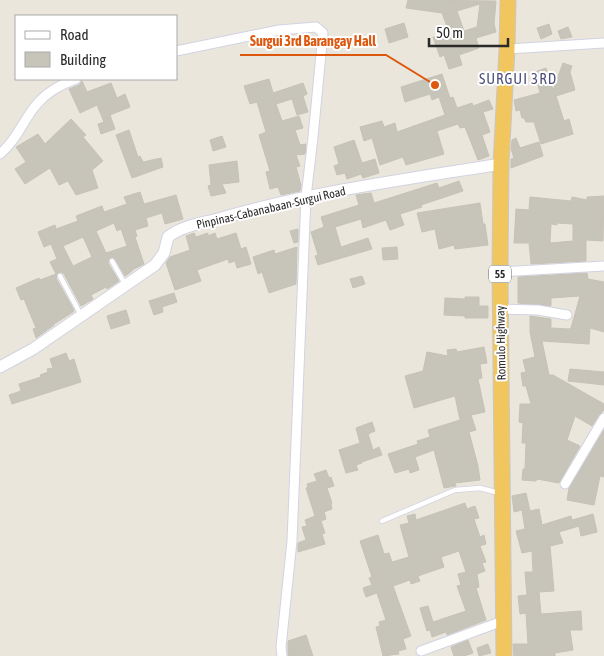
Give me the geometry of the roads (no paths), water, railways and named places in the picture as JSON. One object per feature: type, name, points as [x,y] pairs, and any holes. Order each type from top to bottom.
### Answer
[{"type":"highway","name":"Romulo Highway","points":[[504,656],[500,272],[501,164],[508,0]]},
{"type":"street","points":[[178,51],[279,30],[316,28],[323,33],[306,197],[292,540],[281,647],[282,656]]},
{"type":"street","points":[[507,49],[604,43]]},
{"type":"street","points":[[0,154],[17,137],[37,104],[47,94],[74,80]]},
{"type":"street","name":"Pinpinas-Cabanabaan-Surgui Road","points":[[0,367],[33,348],[155,265],[164,253],[168,237],[177,232],[234,214],[306,197],[501,164]]},
{"type":"street","points":[[500,272],[604,266]]},
{"type":"street","points":[[501,309],[538,310],[567,315]]},
{"type":"street","points":[[565,484],[604,418]]},
{"type":"street","points":[[421,651],[503,621]]},
{"type":"lane","points":[[112,262],[125,285]]},
{"type":"lane","points":[[60,276],[81,315]]},
{"type":"lane","points":[[382,521],[455,490],[480,488],[502,494]]},
{"type":"place","name":"Surgui 3rd Barangay Hall","points":[[435,85]]},
{"type":"district","name":"SURGUI 3RD","points":[[518,79]]}]
